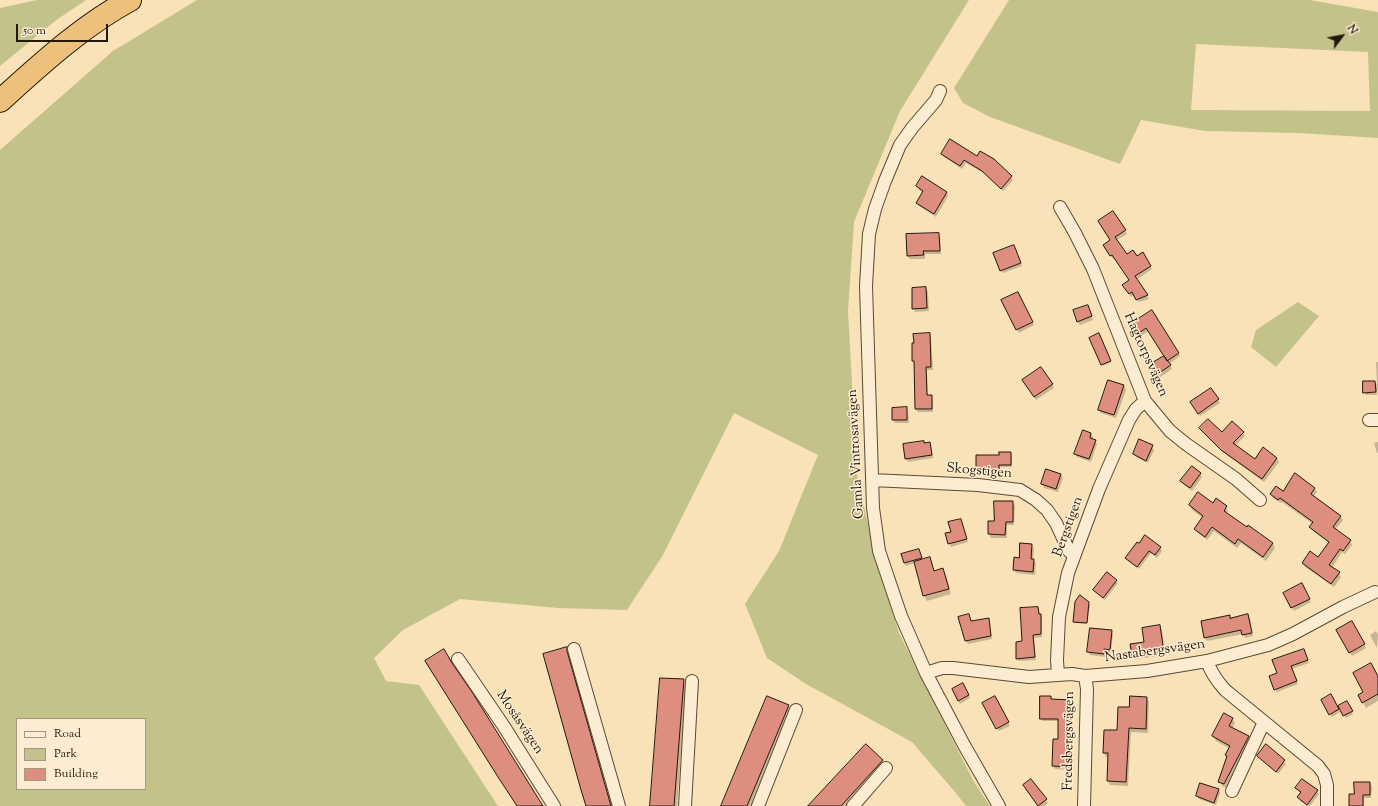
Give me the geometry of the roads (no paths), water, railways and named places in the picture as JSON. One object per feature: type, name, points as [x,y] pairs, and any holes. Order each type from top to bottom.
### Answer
[{"type":"highway","points":[[0,101],[36,68],[75,36],[117,7],[130,0]]},
{"type":"street","name":"Gamla Vintrosavägen","points":[[940,91],[936,100],[900,144],[882,188],[869,234],[866,286],[873,508],[879,551],[901,616],[926,673],[964,745],[1000,806]]},
{"type":"street","name":"Hagtorpsvägen","points":[[1060,206],[1076,233],[1093,268],[1145,400],[1170,431],[1236,479],[1260,500]]},
{"type":"street","name":"Bergstigen","points":[[1058,675],[1058,617],[1062,594],[1074,556],[1099,489],[1129,420],[1136,409],[1145,400]]},
{"type":"street","name":"Skogstigen","points":[[872,480],[978,485],[1020,490],[1036,500],[1047,510],[1056,523],[1069,551],[1074,556]]},
{"type":"street","name":"Nastabergsvägen","points":[[926,673],[942,668],[1030,677],[1072,674],[1085,676],[1147,671],[1207,661],[1268,645],[1294,634],[1343,607],[1375,592]]},
{"type":"street","points":[[574,649],[620,806]]},
{"type":"street","name":"Mosåsvägen","points":[[458,659],[503,725],[554,806]]},
{"type":"street","points":[[1207,661],[1217,682],[1225,690],[1318,766],[1324,774],[1327,785],[1327,806]]},
{"type":"street","name":"Fredsbergsvägen","points":[[1084,806],[1087,689],[1085,676]]},
{"type":"street","points":[[685,806],[692,681]]},
{"type":"street","points":[[758,806],[796,710]]},
{"type":"street","points":[[1232,791],[1264,722]]},
{"type":"street","points":[[853,806],[886,768]]}]
